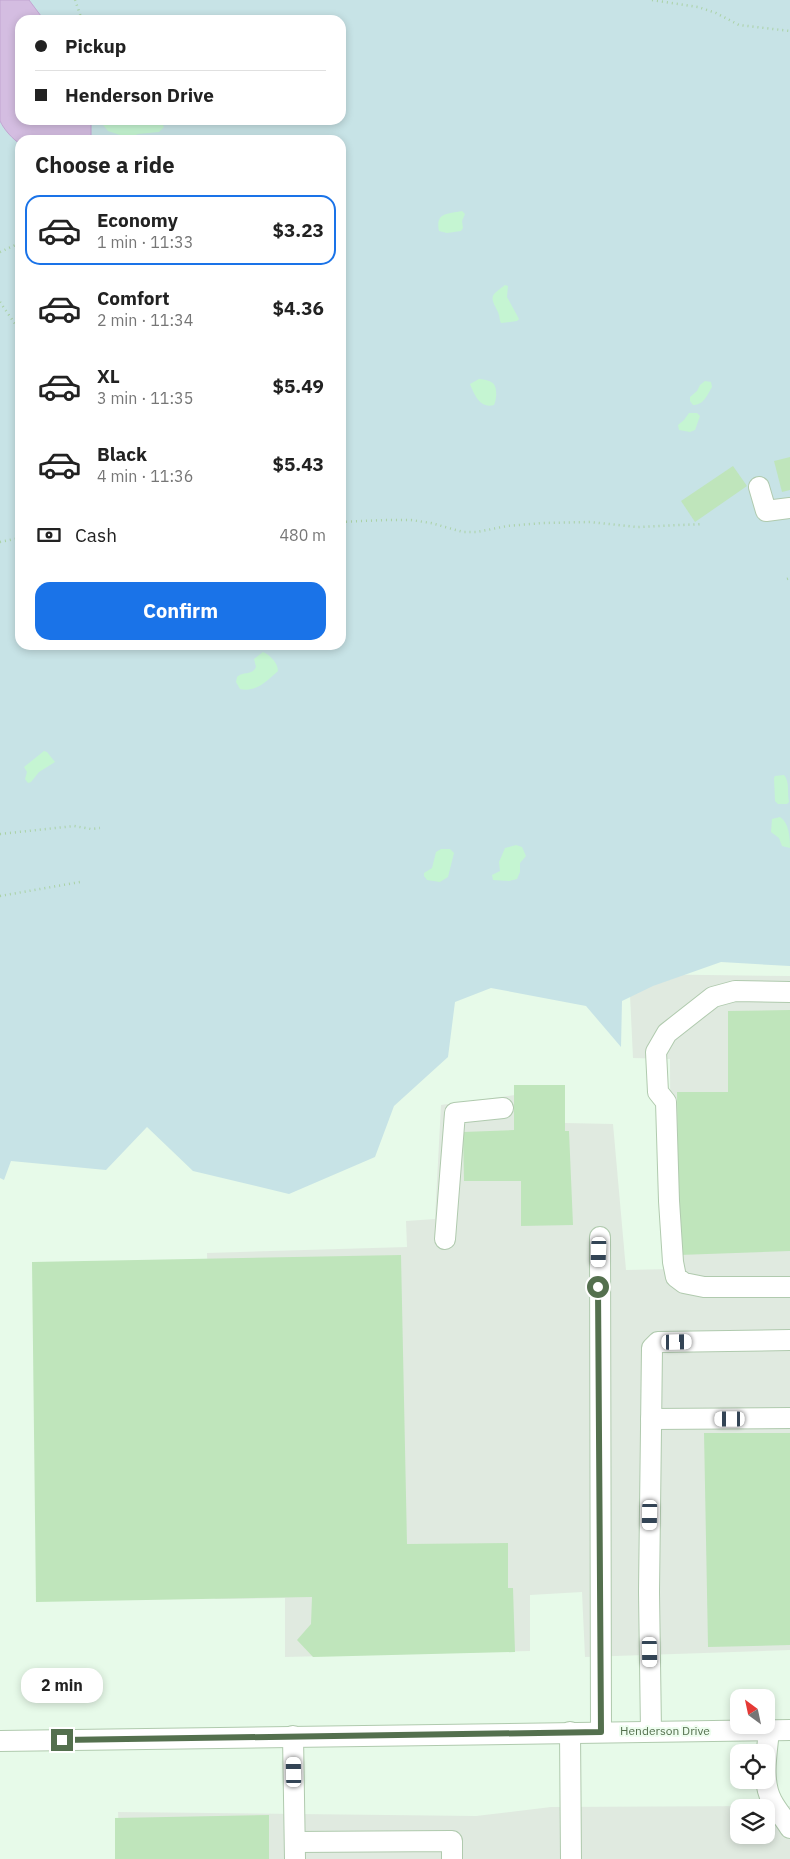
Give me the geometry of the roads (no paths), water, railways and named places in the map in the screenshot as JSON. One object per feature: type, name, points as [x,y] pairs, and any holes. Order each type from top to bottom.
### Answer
[{"type":"street","points":[[759,487],[766,511],[790,508]]},
{"type":"street","points":[[790,992],[735,991],[713,997],[667,1033],[656,1052],[658,1092],[666,1102],[669,1201],[673,1262],[676,1277],[684,1283],[704,1288],[790,1287]]},
{"type":"street","points":[[445,1239],[455,1113],[503,1108]]},
{"type":"street","points":[[600,1237],[601,1732]]},
{"type":"street","points":[[651,1732],[649,1592],[652,1348],[658,1342],[790,1340]]},
{"type":"street","points":[[651,1419],[790,1418]]},
{"type":"street","name":"Henderson Drive","points":[[775,1730],[790,1730]]},
{"type":"street","name":"Henderson Drive","points":[[0,1741],[730,1731]]},
{"type":"street","points":[[570,1732],[571,1859]]},
{"type":"street","points":[[768,1734],[766,1764],[768,1787],[772,1801],[790,1828]]},
{"type":"street","points":[[294,1736],[295,1850],[452,1840],[452,1859]]}]
